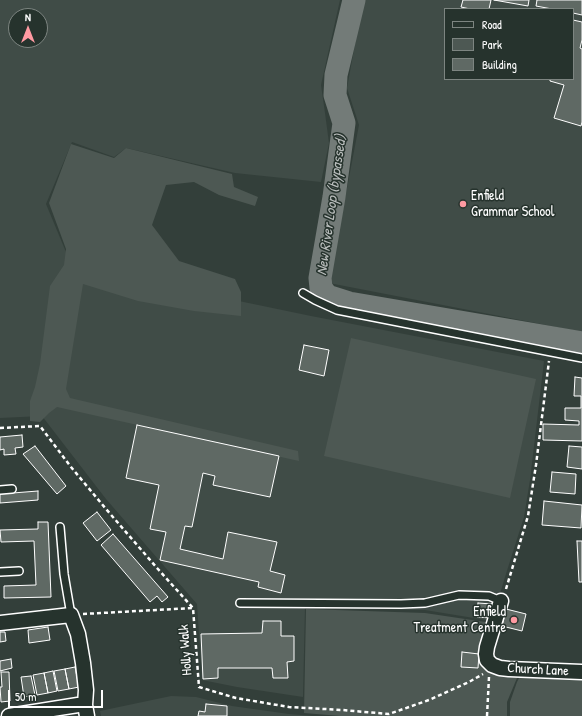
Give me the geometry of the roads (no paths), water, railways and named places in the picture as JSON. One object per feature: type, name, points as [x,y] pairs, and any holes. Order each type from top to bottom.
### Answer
[{"type":"street","name":"Church Lane","points":[[502,601],[487,647],[487,660],[492,667],[582,672]]},
{"type":"street","points":[[0,623],[71,615],[78,634],[83,663],[86,690],[86,710]]},
{"type":"street","points":[[9,716],[78,704],[86,710]]},
{"type":"lane","points":[[303,293],[337,310],[582,358]]},
{"type":"lane","points":[[0,490],[12,489]]},
{"type":"lane","points":[[60,527],[64,574],[71,615]]},
{"type":"lane","points":[[0,572],[19,571]]},
{"type":"lane","points":[[240,603],[425,603],[459,594],[489,596],[502,601]]},
{"type":"waterway","name":"New River Loop (bypassed)","points":[[354,0],[336,75],[335,95],[344,123],[334,197],[320,278],[321,288],[327,296],[349,303],[582,343]]},
{"type":"place","name":"Enfield Grammar School","points":[[463,204]]},
{"type":"place","name":"Enfield Treatment Centre","points":[[514,620]]}]
